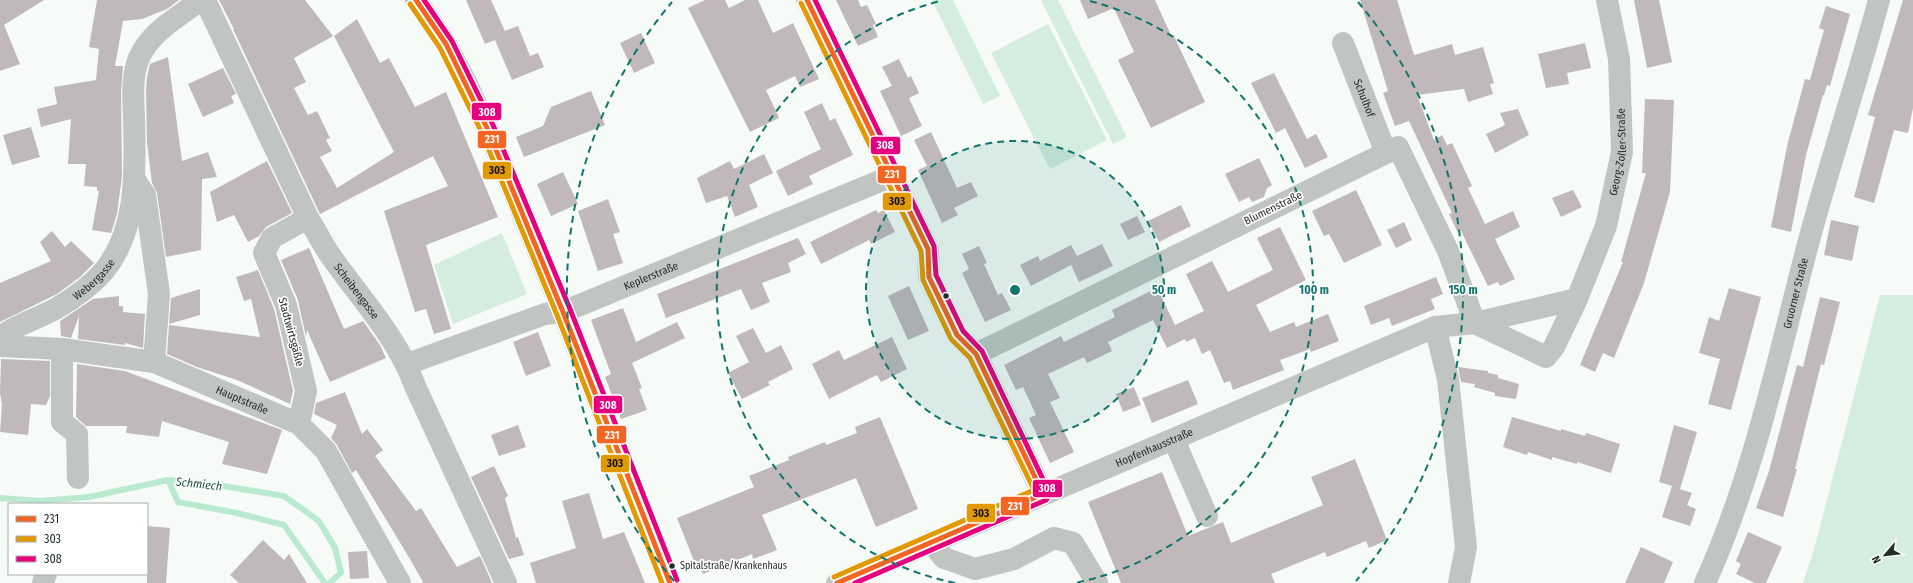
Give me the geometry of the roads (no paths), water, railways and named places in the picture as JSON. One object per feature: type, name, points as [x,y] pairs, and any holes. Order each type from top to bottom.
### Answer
[{"type":"street","name":"Webergasse","points":[[0,337],[8,331],[57,308],[88,287],[104,271],[117,252],[126,226],[135,180],[133,84],[142,52],[151,39],[201,0]]},
{"type":"street","name":"Scheibengasse","points":[[205,0],[308,218],[328,252],[371,310],[407,364],[414,386],[506,583]]},
{"type":"street","points":[[416,0],[446,44],[488,128],[563,312],[670,583]]},
{"type":"street","points":[[807,0],[928,249],[929,277],[957,335],[976,354],[1043,494]]},
{"type":"street","name":"Georg-Zoller-Straße","points":[[1475,323],[1546,357],[1554,347],[1578,299],[1606,226],[1622,152],[1619,59],[1607,0]]},
{"type":"street","name":"Gruorner Straße","points":[[1705,583],[1734,512],[1758,438],[1819,203],[1879,0]]},
{"type":"street","name":"Schulhof","points":[[1343,43],[1386,153]]},
{"type":"street","name":"Blumenstraße","points":[[976,354],[1398,147],[1448,251],[1475,323]]},
{"type":"street","name":"Keplerstraße","points":[[407,364],[545,314],[563,312],[892,176]]},
{"type":"street","points":[[135,180],[145,195],[159,294],[154,362]]},
{"type":"street","name":"Stadtwirtsgäßle","points":[[299,424],[306,391],[286,305],[264,253],[272,238],[308,218]]},
{"type":"street","points":[[1475,323],[1578,299]]},
{"type":"street","name":"Hopfenhausstraße","points":[[837,583],[1435,327],[1475,323]]},
{"type":"street","points":[[1435,327],[1448,379],[1466,547],[1459,583]]},
{"type":"street","name":"Hauptstraße","points":[[0,346],[62,349],[154,362],[299,424],[326,451],[400,583]]},
{"type":"street","points":[[62,349],[62,422],[77,434],[78,478]]},
{"type":"street","points":[[1174,440],[1206,516]]},
{"type":"street","points":[[931,542],[944,558],[975,568],[1014,559],[1054,538],[1073,544],[1097,583]]},
{"type":"waterway","points":[[168,480],[178,502],[237,513],[284,525],[325,583]]},
{"type":"waterway","name":"Schmiech","points":[[0,498],[40,501],[89,497],[168,480],[217,485],[284,496],[319,521],[335,548],[341,573],[329,583]]},
{"type":"place","name":"Spitalstraße/Krankenhaus","points":[[672,566]]}]
